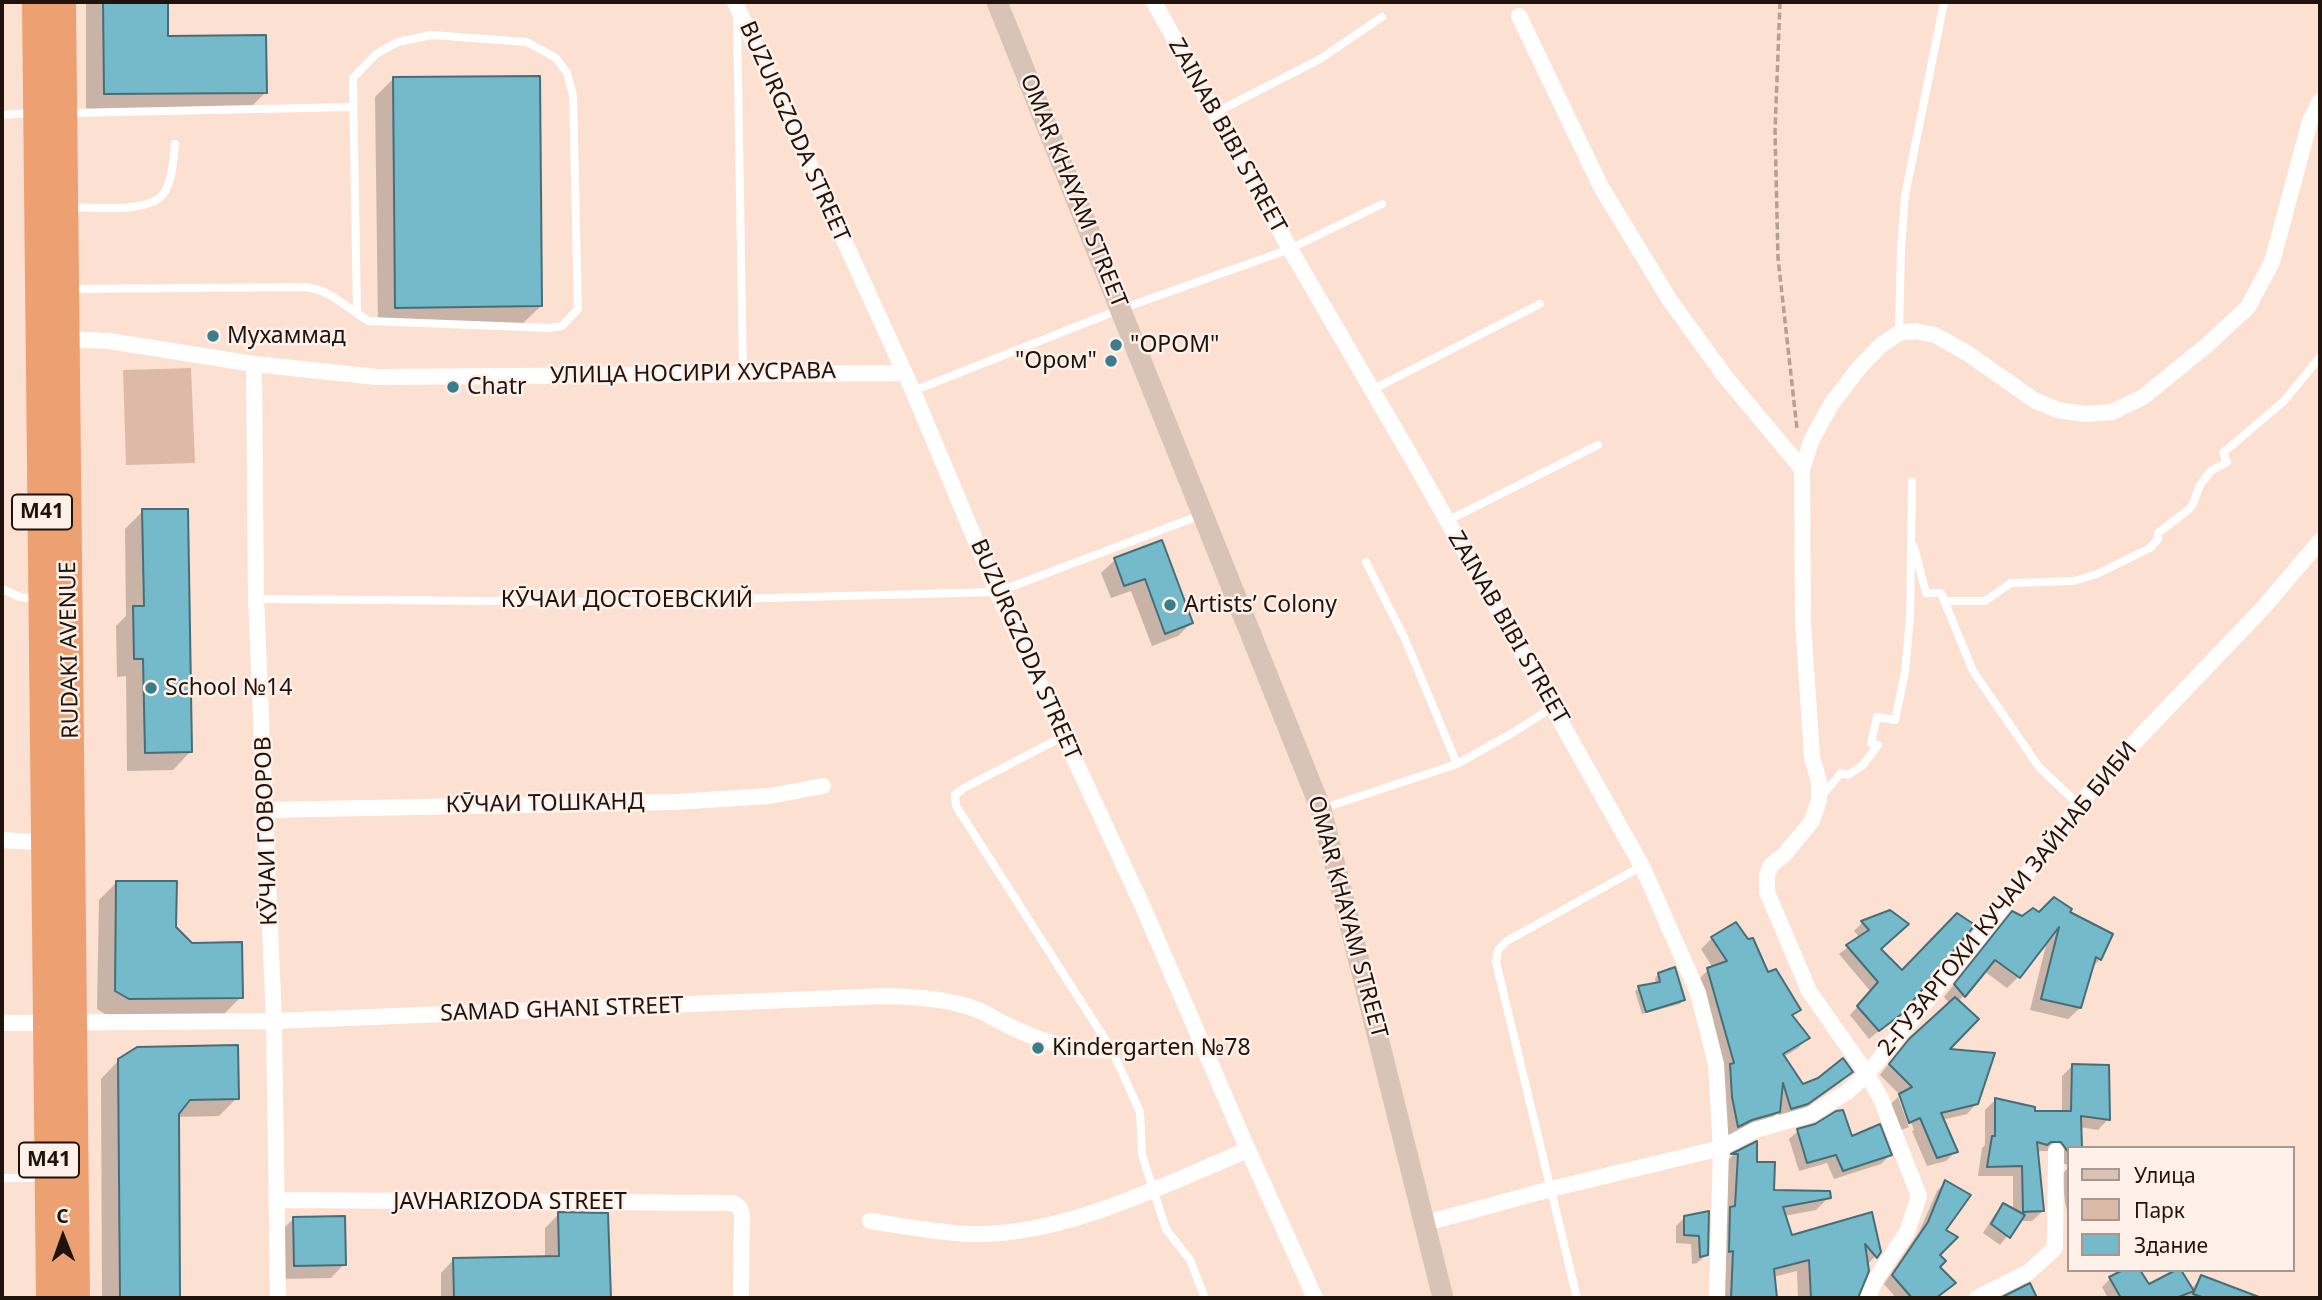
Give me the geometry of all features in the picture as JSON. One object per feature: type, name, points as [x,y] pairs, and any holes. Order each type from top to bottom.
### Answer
[{"type":"highway","name":"RUDAKI AVENUE","points":[[36,2],[65,207],[52,289],[66,339],[59,843],[61,1022],[76,1298]]},
{"type":"highway","name":"RUDAKI AVENUE","points":[[59,843],[43,599],[52,289],[50,113],[62,2]]},
{"type":"highway","name":"RUDAKI AVENUE","points":[[50,1298],[49,1178],[61,1022]]},
{"type":"main road","name":"OMAR KHAYAM STREET","points":[[997,2],[1321,809],[1444,1298]]},
{"type":"street","name":"ZAINAB BIBI STREET","points":[[1154,2],[1290,249],[1642,866],[1698,993],[1716,1064],[1721,1148],[1717,1298]]},
{"type":"street","name":"BUZURGZODA STREET","points":[[736,3],[913,391],[997,592],[1143,907],[1315,1298]]},
{"type":"street","points":[[1519,16],[1601,187],[1669,299],[1724,375],[1802,469]]},
{"type":"street","points":[[1868,1298],[1876,1279],[1907,1232],[1919,1196],[1881,1100],[1867,1074],[1809,991],[1767,892],[1766,875],[1771,865],[1784,855],[1812,821],[1819,800],[1819,782],[1812,757],[1803,622],[1802,469],[1812,439],[1832,403],[1859,368],[1881,345],[1899,333],[1915,331],[1935,335],[1967,353],[2034,400],[2058,410],[2085,414],[2112,412],[2143,397],[2206,346],[2248,307],[2272,262],[2310,121],[2320,101]]},
{"type":"street","name":"УЛИЦА НОСИРИ ХУСРАВА","points":[[66,339],[109,341],[254,364],[377,377],[904,373]]},
{"type":"street","name":"КӮЧАИ ГОВОРОВ","points":[[254,364],[256,599],[274,1021],[278,1298]]},
{"type":"street","name":"2-ГУЗАРГОХИ КУЧАИ ЗАЙНАБ БИБИ","points":[[1426,1223],[1551,1189],[1721,1148],[1755,1130],[1812,1114],[1847,1092],[1867,1074],[1976,940],[2112,765],[2263,608],[2320,541]]},
{"type":"street","name":"КӮЧАИ ТОШКАНД","points":[[266,810],[675,802],[769,796],[823,786]]},
{"type":"street","points":[[2,839],[59,843]]},
{"type":"street","name":"SAMAD GHANI STREET","points":[[2,1023],[274,1021],[887,996],[950,1003],[979,1010],[1036,1038],[1068,1048],[1112,1050]]},
{"type":"street","points":[[870,1221],[972,1234],[1038,1228],[1091,1213],[1248,1150]]},
{"type":"street","points":[[1977,1298],[2029,1272],[2055,1248],[2056,1151]]},
{"type":"street","name":"JAVHARIZODA STREET","points":[[278,1200],[733,1203],[740,1208],[743,1215],[741,1298]]},
{"type":"lane","points":[[1899,333],[1905,196],[1944,2]]},
{"type":"lane","points":[[736,3],[743,374]]},
{"type":"lane","points":[[1215,113],[1320,59],[1382,17]]},
{"type":"lane","points":[[52,289],[307,287],[331,294],[357,314],[369,321],[550,328],[562,326],[578,309],[573,95],[567,73],[556,58],[527,42],[431,35],[398,42],[376,54],[353,78],[357,314]]},
{"type":"lane","points":[[2,115],[353,107]]},
{"type":"lane","points":[[65,207],[140,206],[152,203],[162,195],[169,181],[175,144]]},
{"type":"lane","points":[[913,391],[1121,309],[1290,249],[1382,204]]},
{"type":"lane","points":[[1372,390],[1540,303]]},
{"type":"lane","points":[[1946,601],[1985,601],[2011,583],[2074,581],[2097,574],[2150,548],[2158,539],[2158,533],[2193,504],[2200,485],[2211,471],[2227,462],[2223,453],[2284,401],[2320,357]]},
{"type":"lane","points":[[1447,521],[1598,445]]},
{"type":"lane","points":[[1819,800],[1841,773],[1848,775],[1863,765],[1878,745],[1871,743],[1877,717],[1895,720],[1905,672],[1910,618],[1912,482]]},
{"type":"lane","name":"КӮЧАИ ДОСТОЕВСКИЙ","points":[[256,599],[614,602],[997,592],[1203,515]]},
{"type":"lane","points":[[1911,535],[1926,593],[1941,593],[1946,601],[1973,671],[2039,767],[2078,806]]},
{"type":"lane","points":[[1366,562],[1405,639],[1457,764]]},
{"type":"lane","points":[[2,589],[20,597],[43,599]]},
{"type":"lane","points":[[1321,809],[1457,764],[1553,707]]},
{"type":"lane","points":[[1064,736],[964,788],[956,796],[956,806],[1112,1050],[1140,1112],[1142,1155],[1166,1229],[1190,1260],[1205,1298]]},
{"type":"lane","points":[[1577,1298],[1496,962],[1498,950],[1507,941],[1642,866]]},
{"type":"lane","points":[[2,1178],[49,1178]]},
{"type":"path","points":[[1780,2],[1775,131],[1779,258],[1797,430]]},
{"type":"green space","points":[[191,368],[195,463],[126,465],[123,370]]},
{"type":"building","points":[[103,2],[168,2],[168,36],[266,35],[267,93],[104,94]]},
{"type":"building","points":[[540,76],[542,306],[395,308],[393,77]]},
{"type":"building","points":[[142,509],[188,509],[192,752],[145,753],[143,659],[134,659],[133,606],[144,606]]},
{"type":"building","name":"Artists’ Colony","points":[[1162,540],[1193,623],[1165,634],[1145,579],[1124,586],[1114,558]]},
{"type":"building","points":[[116,881],[177,881],[176,927],[192,943],[242,942],[243,998],[129,999],[115,991]]},
{"type":"building","points":[[2054,897],[2072,909],[2070,912],[2113,934],[2101,960],[2096,957],[2081,1008],[2041,999],[2059,927],[2020,978],[1995,960],[1965,997],[1954,984],[2012,911],[2022,916],[2033,908],[2039,912]]},
{"type":"building","points":[[1890,910],[1909,924],[1881,949],[1902,970],[1957,913],[1975,925],[1903,1013],[1879,1031],[1857,1006],[1878,982],[1846,945],[1869,930],[1861,921]]},
{"type":"building","points":[[1736,922],[1748,939],[1753,938],[1768,972],[1776,969],[1801,1010],[1792,1015],[1810,1038],[1783,1054],[1803,1084],[1818,1078],[1843,1058],[1853,1072],[1808,1104],[1791,1109],[1783,1083],[1780,1112],[1738,1127],[1732,1097],[1730,1064],[1734,1063],[1707,968],[1727,961],[1711,937]]},
{"type":"building","points":[[1675,967],[1685,1000],[1646,1012],[1638,986],[1660,982],[1658,973]]},
{"type":"building","points":[[1955,997],[1979,1019],[1950,1049],[1995,1053],[1978,1104],[1941,1113],[1958,1152],[1937,1158],[1920,1118],[1909,1123],[1899,1094],[1912,1087],[1889,1064],[1909,1039]]},
{"type":"building","points":[[238,1045],[239,1099],[190,1100],[179,1114],[180,1298],[120,1298],[118,1059],[137,1047]]},
{"type":"building","points":[[2072,1064],[2109,1065],[2110,1120],[2081,1116],[2082,1146],[2066,1146],[2066,1149],[2061,1142],[2047,1145],[2037,1142],[2044,1211],[2023,1212],[2022,1166],[1987,1167],[1992,1136],[1995,1136],[1995,1098],[2035,1107],[2035,1111],[2071,1111]]},
{"type":"building","points":[[1843,1110],[1852,1136],[1880,1124],[1892,1155],[1843,1171],[1836,1155],[1807,1163],[1797,1129],[1815,1124],[1836,1111]]},
{"type":"building","points":[[1757,1141],[1757,1162],[1775,1162],[1774,1190],[1830,1191],[1831,1198],[1783,1207],[1792,1235],[1872,1212],[1881,1252],[1877,1258],[1865,1244],[1869,1271],[1858,1298],[1811,1298],[1809,1260],[1774,1269],[1777,1298],[1731,1298],[1733,1251],[1729,1252],[1730,1207],[1735,1206],[1738,1154],[1731,1154]]},
{"type":"building","points":[[1945,1180],[1971,1195],[1946,1230],[1958,1237],[1940,1255],[1946,1261],[1940,1267],[1956,1283],[1936,1298],[1912,1298],[1892,1275],[1928,1222]]},
{"type":"building","points":[[2003,1203],[2025,1215],[2010,1238],[1991,1224]]},
{"type":"building","points":[[1709,1211],[1708,1255],[1700,1257],[1699,1236],[1684,1235],[1684,1216]]},
{"type":"building","points":[[558,1212],[608,1213],[611,1298],[454,1298],[453,1258],[559,1256]]},
{"type":"building","points":[[345,1216],[346,1265],[294,1266],[293,1217]]},
{"type":"building","points":[[2119,1272],[2141,1272],[2149,1284],[2172,1272],[2182,1272],[2194,1291],[2176,1298],[2121,1298],[2109,1277]]},
{"type":"building","points":[[2201,1275],[2259,1297],[2205,1298],[2193,1294]]},
{"type":"building","points":[[2030,1283],[2037,1298],[2000,1298]]},
{"type":"place","name":"Мухаммад","points":[[213,336]]},
{"type":"place","name":"\"OPOM\"","points":[[1116,345]]},
{"type":"place","name":"\"Oром\"","points":[[1111,361]]},
{"type":"place","name":"Chatr","points":[[453,387]]},
{"type":"place","name":"Artists’ Colony","points":[[1170,605]]},
{"type":"place","name":"School №14","points":[[151,688]]},
{"type":"place","name":"Kindergarten №78","points":[[1038,1048]]}]
